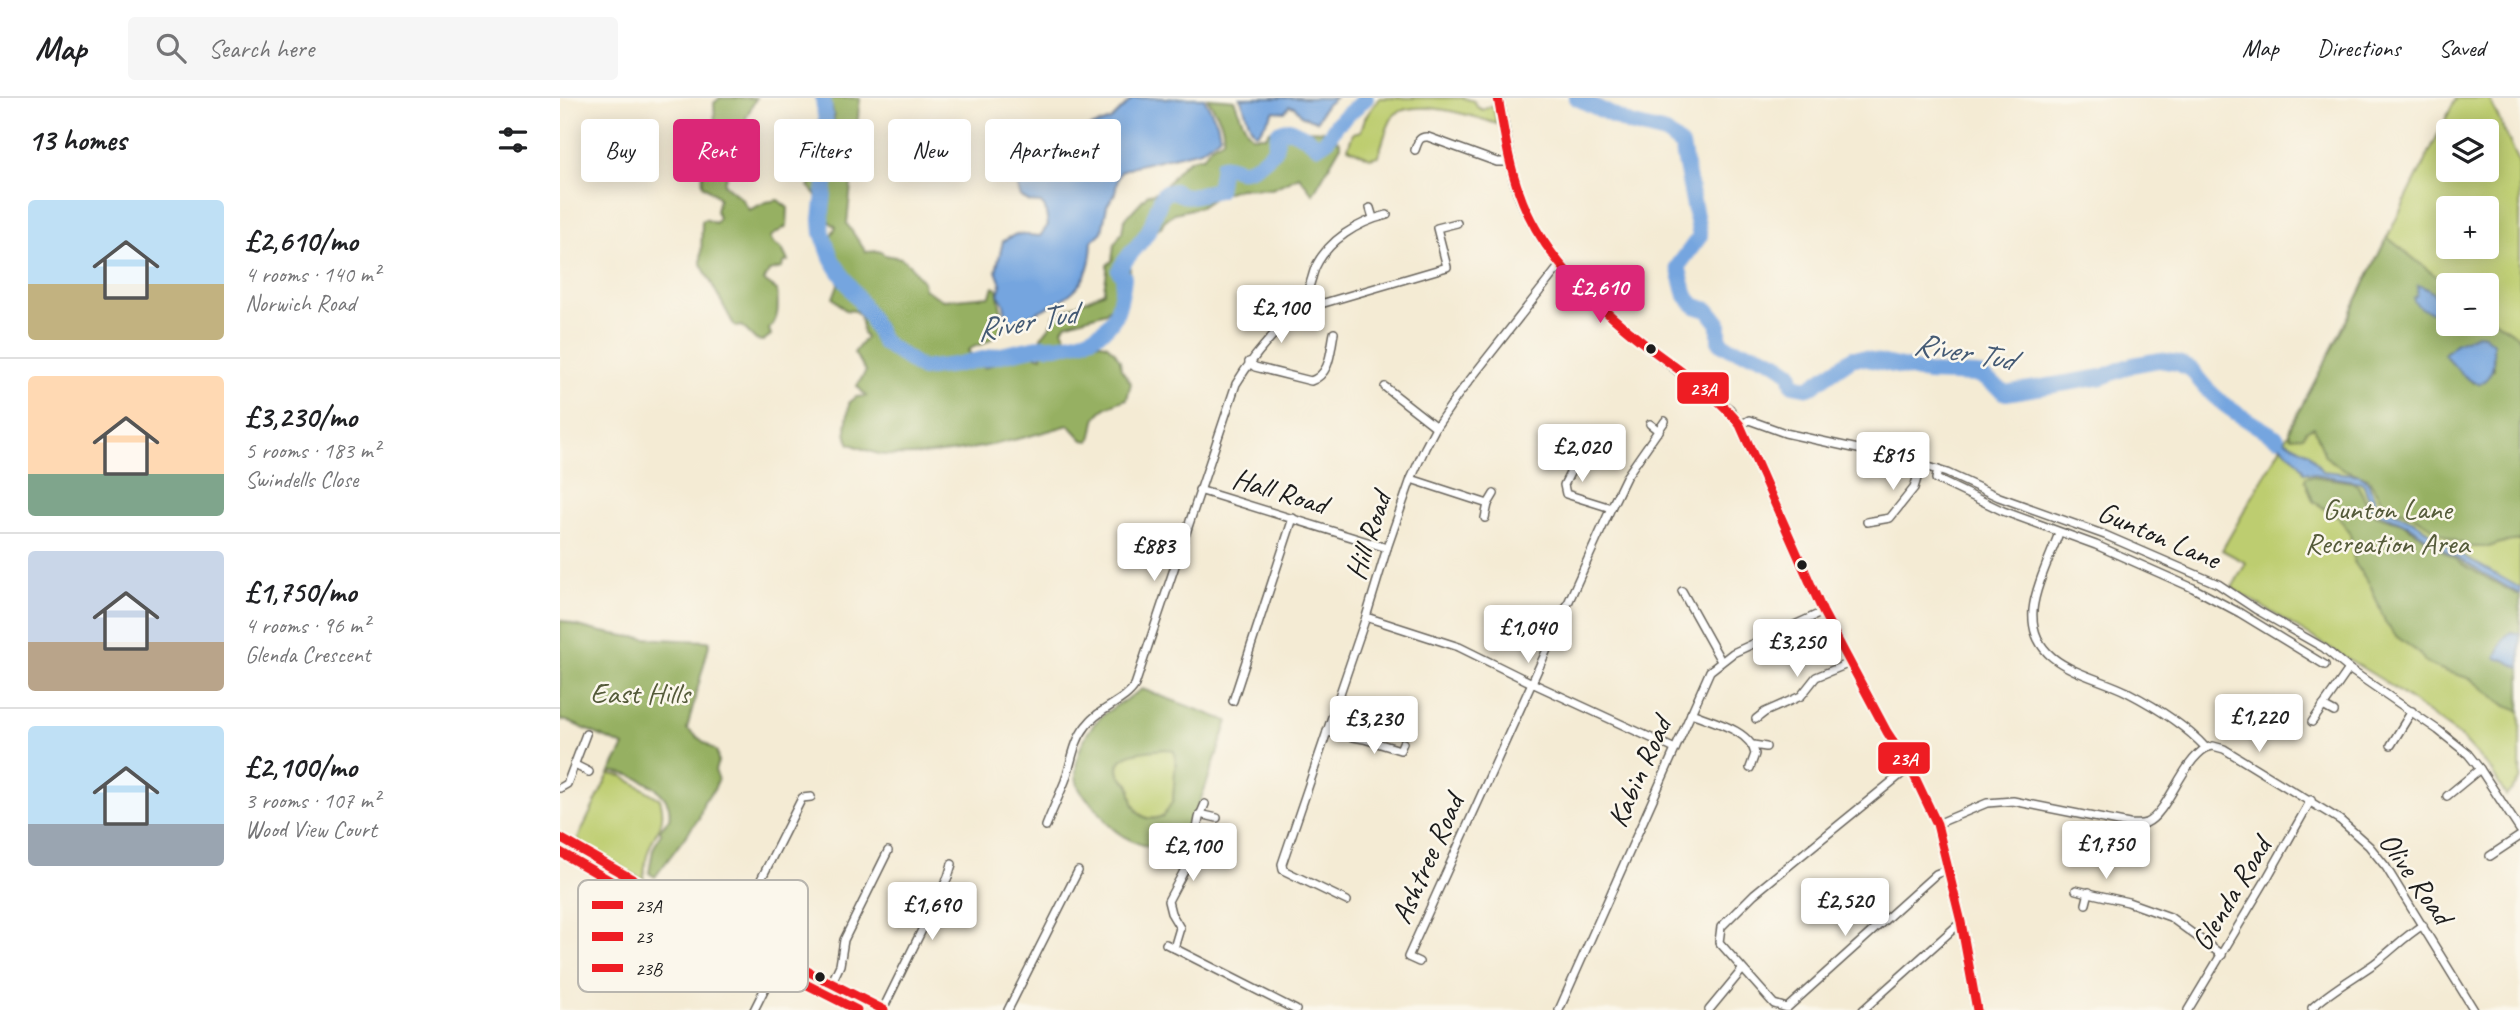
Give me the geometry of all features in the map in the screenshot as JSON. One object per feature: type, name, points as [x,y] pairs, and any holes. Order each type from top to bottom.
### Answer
[{"type":"street","points":[[1498,99],[1511,162],[1524,205],[1540,238],[1591,297],[1729,410],[1740,425],[1823,612],[1887,732],[1910,767],[1937,824],[1961,922],[1977,1010]]},
{"type":"street","points":[[1415,150],[1423,136],[1497,162],[1511,162]]},
{"type":"street","points":[[1370,208],[1374,218]]},
{"type":"street","points":[[1046,826],[1081,733],[1099,712],[1124,697],[1135,685],[1236,384],[1249,362],[1304,298],[1310,288],[1315,268],[1327,250],[1346,232],[1374,218],[1387,215]]},
{"type":"street","points":[[1434,218],[1447,267]]},
{"type":"street","points":[[1437,228],[1457,223]]},
{"type":"street","points":[[1304,298],[1324,303],[1458,264]]},
{"type":"street","name":"Hill Road","points":[[1341,901],[1283,870],[1284,857],[1387,548],[1411,479],[1436,427],[1561,264]]},
{"type":"street","points":[[1249,362],[1255,367],[1299,379],[1311,381],[1320,378],[1326,372],[1334,333]]},
{"type":"street","points":[[1297,390],[1299,379]]},
{"type":"street","points":[[1385,387],[1436,427]]},
{"type":"street","name":"Gunton Lane","points":[[1740,425],[1749,419],[1785,433],[1938,470],[1999,497],[2105,535],[2204,576],[2257,610],[2314,641],[2348,669],[2412,711],[2468,754],[2520,830]]},
{"type":"street","name":"Ashtree Road","points":[[1419,962],[1408,957],[1611,508],[1626,477],[1665,421]]},
{"type":"street","points":[[1650,424],[1659,431]]},
{"type":"street","points":[[1576,461],[1564,485],[1566,494],[1611,508]]},
{"type":"street","points":[[1867,522],[1890,518],[1914,488],[1921,465]]},
{"type":"street","name":"Gunton Lane","points":[[1938,470],[1936,479],[2003,511],[2096,545],[2193,588],[2325,665]]},
{"type":"street","points":[[1411,479],[1488,504]]},
{"type":"street","name":"Hall Road","points":[[1199,490],[1387,548]]},
{"type":"street","points":[[1485,518],[1488,504],[1494,494]]},
{"type":"street","points":[[1233,701],[1293,519]]},
{"type":"street","name":"Olive Road","points":[[2059,533],[2033,610],[2040,642],[2050,655],[2067,669],[2129,693],[2191,732],[2206,748],[2213,746],[2224,749],[2340,820],[2369,846],[2386,867],[2474,1010]]},
{"type":"street","points":[[1682,591],[1721,661]]},
{"type":"street","name":"Kabin Road","points":[[1559,1010],[1710,671],[1733,653],[1823,612]]},
{"type":"street","points":[[1366,617],[1459,647],[1675,749]]},
{"type":"street","points":[[1756,719],[1765,712],[1801,696],[1816,677],[1850,663]]},
{"type":"street","points":[[2312,722],[2348,669]]},
{"type":"street","points":[[2323,706],[2334,712]]},
{"type":"street","points":[[2390,745],[2412,711]]},
{"type":"street","points":[[1691,713],[1733,730],[1757,747],[1766,747]]},
{"type":"street","points":[[1327,732],[1364,738],[1400,750],[1403,743]]},
{"type":"street","points":[[560,788],[567,784],[586,734]]},
{"type":"street","points":[[1750,742],[1755,754],[1750,768]]},
{"type":"street","points":[[1937,824],[1987,803],[2013,801],[2129,824],[2142,824],[2154,817],[2193,758],[2206,748]]},
{"type":"street","points":[[575,765],[589,772]]},
{"type":"street","points":[[1910,767],[1754,894],[1721,927],[1721,947],[1774,1004],[1787,1008],[1937,874],[1949,869]]},
{"type":"street","points":[[2447,796],[2480,769]]},
{"type":"street","points":[[761,880],[802,798],[811,797]]},
{"type":"street","name":"Glenda Road","points":[[2188,1010],[2311,800]]},
{"type":"street","points":[[1174,948],[1180,928],[1171,913],[1168,901],[1192,856],[1200,814],[1205,804]]},
{"type":"street","points":[[1200,814],[1217,818]]},
{"type":"street","points":[[2490,856],[2520,836]]},
{"type":"street","points":[[560,838],[634,880]]},
{"type":"street","points":[[832,982],[840,965],[844,940],[888,851]]},
{"type":"street","points":[[1275,854],[1284,857]]},
{"type":"street","points":[[808,970],[884,1010],[952,864]]},
{"type":"street","points":[[1008,1010],[1078,872]]},
{"type":"street","points":[[948,877],[957,881]]},
{"type":"street","points":[[2076,890],[2148,907],[2170,917],[2222,955]]},
{"type":"street","points":[[2086,904],[2088,892]]},
{"type":"street","points":[[1863,1010],[1961,922]]},
{"type":"street","points":[[2312,1008],[2324,996],[2376,962],[2400,940],[2423,925]]},
{"type":"street","points":[[1166,944],[1296,1010]]},
{"type":"street","points":[[1709,1010],[1742,970]]},
{"type":"street","points":[[754,1010],[763,992]]},
{"type":"green space","points":[[720,98],[756,98],[746,119],[715,119],[714,103]]},
{"type":"green space","points":[[829,98],[860,98],[858,119],[834,119]]},
{"type":"green space","points":[[1207,98],[1234,100],[1252,136],[1266,136],[1280,126],[1325,131],[1340,142],[1340,147],[1313,194],[1299,176],[1272,189],[1240,188],[1218,195],[1200,207],[1175,213],[1154,233],[1131,245],[1129,289],[1106,312],[1065,324],[1062,329],[1066,337],[1106,344],[1120,360],[1121,369],[1131,383],[1127,399],[1099,414],[1090,441],[1083,440],[1069,425],[1002,443],[932,454],[886,455],[850,444],[846,434],[849,403],[856,397],[866,396],[857,386],[866,371],[854,353],[866,337],[860,316],[855,311],[845,310],[833,298],[842,264],[830,237],[836,227],[826,219],[820,201],[808,186],[812,182],[851,182],[847,224],[866,252],[879,251],[901,258],[923,282],[924,289],[943,300],[990,296],[994,287],[997,289],[1001,310],[1000,333],[968,351],[984,368],[1025,352],[1042,357],[1041,337],[1054,321],[1054,315],[1104,292],[1107,265],[1112,261],[1114,245],[1122,232],[1124,220],[1148,194],[1163,188],[1186,162],[1203,157],[1211,146],[1223,139],[1221,122]]},
{"type":"green space","points":[[1379,98],[1463,98],[1474,101],[1477,107],[1483,110],[1493,105],[1497,124],[1443,110],[1403,110],[1391,119],[1378,156],[1370,158],[1348,148],[1353,133],[1361,131],[1365,118]]},
{"type":"green space","name":"Gunton Lane Recreation Area","points":[[2456,98],[2489,98],[2499,119],[2446,119]]},
{"type":"green space","name":"Gunton Lane Recreation Area","points":[[2499,119],[2520,164],[2520,780],[2506,796],[2491,770],[2459,735],[2384,681],[2232,588],[2246,563],[2222,550],[2303,408],[2436,139],[2436,182],[2499,182]]},
{"type":"green space","points":[[703,182],[725,182],[749,210],[778,200],[788,208],[787,226],[770,237],[773,243],[782,249],[788,261],[783,263],[782,268],[769,271],[764,281],[777,290],[778,306],[777,316],[769,329],[771,335],[763,341],[756,340],[742,326],[734,325],[701,264],[702,221],[705,219],[715,223],[719,218],[716,211],[719,198],[703,185]]},
{"type":"green space","points":[[2387,237],[2436,276],[2436,336],[2499,336],[2499,323],[2520,338],[2520,540],[2489,547],[2470,547],[2449,538],[2411,515],[2383,503],[2368,478],[2343,469],[2325,456],[2314,427],[2307,430],[2303,436],[2291,437],[2290,428]],"holes":[[[2446,350],[2493,350],[2494,369],[2473,383],[2448,359]]]},
{"type":"green space","points":[[2311,476],[2352,482],[2358,486],[2375,515],[2402,523],[2465,566],[2520,596],[2520,634],[2511,632],[2500,653],[2506,661],[2520,668],[2520,711],[2506,706],[2471,679],[2426,663],[2419,653],[2397,637],[2386,624],[2371,587],[2354,562],[2350,533],[2339,518],[2313,501],[2305,480]]},
{"type":"green space","name":"East Hills","points":[[560,620],[615,634],[710,641],[687,729],[717,752],[715,770],[718,779],[714,790],[704,801],[699,818],[655,877],[649,873],[660,829],[669,819],[666,800],[641,779],[610,772],[624,746],[560,720]]},
{"type":"green space","points":[[1142,689],[1228,721],[1191,822],[1177,843],[1169,847],[1141,844],[1115,830],[1082,793],[1077,781],[1078,756],[1091,728],[1108,711]],"holes":[[[1166,749],[1174,751],[1176,757],[1173,801],[1163,816],[1143,816],[1135,807],[1130,786],[1120,776],[1118,766],[1121,760],[1134,753]]]},
{"type":"green space","points":[[1166,748],[1174,751],[1176,757],[1173,802],[1163,816],[1148,818],[1135,807],[1130,786],[1120,776],[1118,766],[1121,760],[1134,753]]},
{"type":"green space","points":[[609,774],[622,776],[660,799],[661,822],[648,852],[643,880],[577,840]]},
{"type":"water","points":[[1133,98],[1204,98],[1217,122],[1220,136],[1201,150],[1121,171],[1121,119],[1112,119]]},
{"type":"water","points":[[1240,98],[1335,98],[1324,107],[1317,121],[1302,116],[1295,107],[1289,106],[1285,112],[1274,111],[1259,132],[1255,133]]},
{"type":"water","points":[[1018,182],[1117,182],[1115,193],[1107,206],[1102,232],[1092,241],[1090,259],[1080,284],[1061,300],[1020,321],[1009,322],[998,294],[1001,284],[996,271],[1003,241],[1016,234],[1040,236],[1048,225],[1045,208],[1041,203],[1029,202],[1021,197]]},
{"type":"water","points":[[2418,285],[2433,294],[2436,298],[2436,312],[2422,309],[2413,298],[2417,295]]},
{"type":"water","points":[[2473,336],[2485,336],[2493,343],[2491,371],[2480,384],[2465,376],[2444,354],[2455,344]]},
{"type":"water","points":[[2260,427],[2309,453],[2322,471],[2360,475],[2368,482],[2377,505],[2414,521],[2453,550],[2520,588],[2520,594],[2450,554],[2410,526],[2376,512],[2371,507],[2361,482],[2304,472],[2290,453]]},
{"type":"water","points":[[2511,632],[2520,634],[2520,668],[2503,659],[2497,659],[2496,656],[2504,638]]},
{"type":"waterway","name":"River Tud","points":[[823,98],[829,149],[822,233],[832,260],[869,315],[883,342],[922,369],[955,365],[1042,346],[1071,344],[1102,332],[1118,310],[1124,277],[1119,271],[1149,230],[1164,193],[1174,191],[1190,196],[1218,190],[1222,166],[1239,170],[1254,167],[1275,150],[1278,133],[1289,129],[1318,146],[1327,140],[1337,124],[1366,98]]},
{"type":"waterway","name":"River Tud","points":[[1577,98],[1630,124],[1666,133],[1682,146],[1700,236],[1678,266],[1686,296],[1695,306],[1708,310],[1719,324],[1719,341],[1729,348],[1777,363],[1790,372],[1793,385],[1809,388],[1853,358],[1927,373],[1979,375],[2006,393],[2102,377],[2132,365],[2159,360],[2178,363],[2192,370],[2200,382],[2220,401],[2277,438]]},
{"type":"transit line","name":"23A","points":[[1498,98],[1515,181],[1529,215],[1555,258],[1608,314],[1708,392],[1740,425],[1823,612],[1887,732],[1910,767],[1937,824],[1961,922],[1977,1010]]},
{"type":"transit line","name":"23","points":[[560,838],[634,880]]},
{"type":"transit line","name":"23B","points":[[560,852],[609,880]]},
{"type":"transit line","name":"23","points":[[808,971],[884,1010]]},
{"type":"transit line","name":"23B","points":[[808,985],[857,1010]]}]
